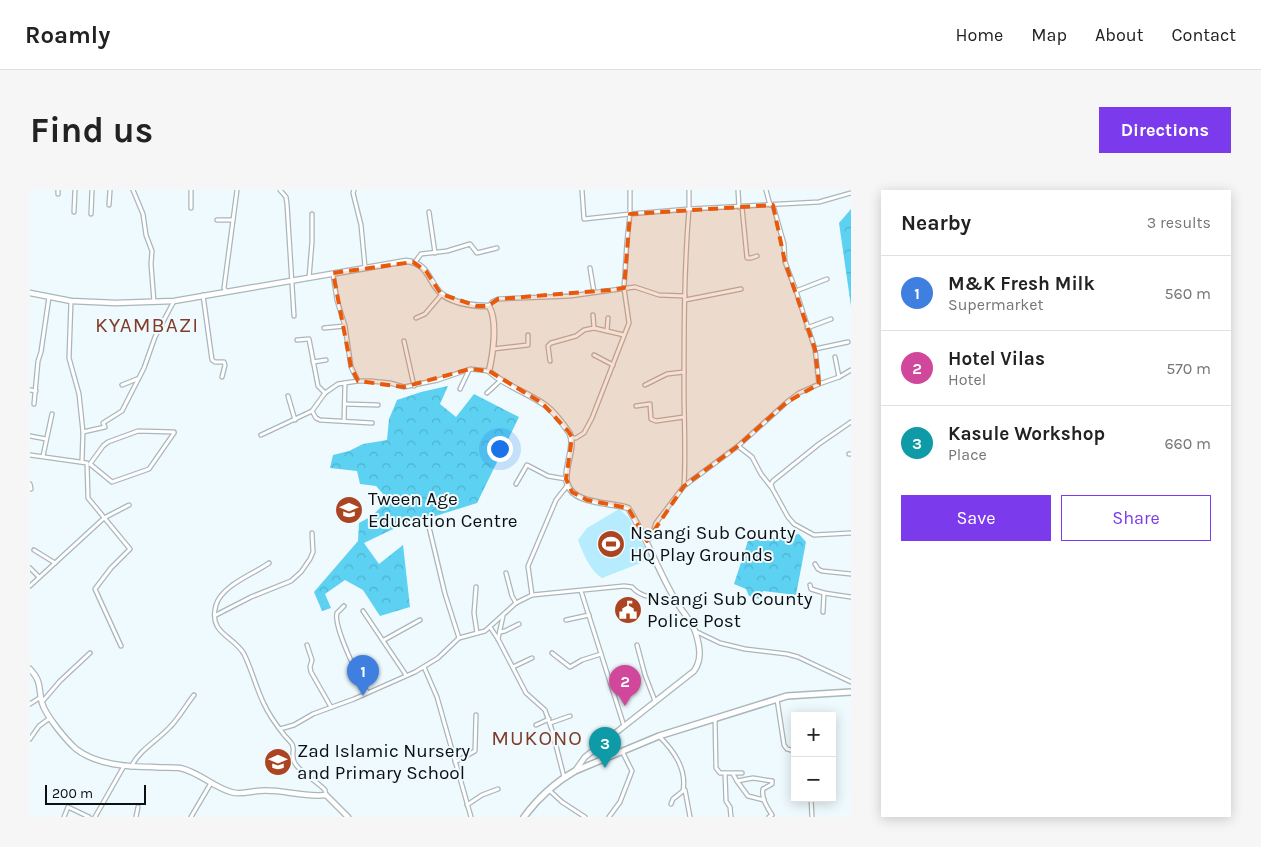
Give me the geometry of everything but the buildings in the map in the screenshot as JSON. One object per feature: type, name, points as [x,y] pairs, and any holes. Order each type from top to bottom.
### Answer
[{"type":"main road","points":[[524,817],[548,790],[564,777],[659,736],[787,696],[851,692]]},
{"type":"street","points":[[74,212],[75,190]]},
{"type":"street","points":[[91,214],[92,190]]},
{"type":"street","points":[[109,205],[110,190]]},
{"type":"street","points":[[133,190],[142,210],[146,235],[152,251],[151,264],[154,302]]},
{"type":"street","points":[[191,190],[191,208]]},
{"type":"street","points":[[226,291],[224,288],[237,190]]},
{"type":"street","points":[[280,190],[286,197],[287,204],[294,316]]},
{"type":"street","points":[[354,190],[353,193],[361,225],[365,267]]},
{"type":"street","points":[[582,190],[584,219],[689,209],[819,202],[851,193]]},
{"type":"street","points":[[572,438],[576,438],[584,433],[592,418],[629,323],[624,288],[630,190]]},
{"type":"street","points":[[684,486],[686,458],[684,417],[685,298],[689,190]]},
{"type":"street","points":[[738,190],[747,258],[757,256]]},
{"type":"street","points":[[766,190],[784,244],[785,262],[815,349],[819,384]]},
{"type":"street","points":[[429,212],[434,253]]},
{"type":"street","points":[[309,278],[312,214]]},
{"type":"street","points":[[217,220],[233,220]]},
{"type":"street","points":[[414,262],[421,254],[434,253],[470,244],[477,253],[498,248]]},
{"type":"street","points":[[30,293],[71,301],[116,303],[174,301],[406,261],[414,262],[426,271],[442,294],[461,304],[488,306],[498,299],[550,297],[634,287],[660,295],[685,298],[741,289]]},
{"type":"street","points":[[590,268],[594,292]]},
{"type":"street","points":[[333,273],[337,300],[345,326],[351,367],[358,381]]},
{"type":"street","points":[[796,291],[827,279]]},
{"type":"street","points":[[416,318],[425,314],[442,294]]},
{"type":"street","points":[[203,295],[212,360],[224,362],[222,377]]},
{"type":"street","points":[[34,404],[38,362],[49,297]]},
{"type":"street","points":[[71,301],[70,358],[80,394],[83,432],[82,461]]},
{"type":"street","points":[[83,432],[105,427],[103,423],[122,411],[144,368],[155,337],[174,301]]},
{"type":"street","points":[[488,306],[493,315],[492,358],[489,370]]},
{"type":"street","points":[[593,314],[594,328]]},
{"type":"street","points":[[607,331],[608,318]]},
{"type":"street","points":[[807,328],[831,319]]},
{"type":"street","points":[[324,328],[345,326]]},
{"type":"street","points":[[550,361],[548,346],[551,343],[576,336],[584,330],[594,328],[624,335]]},
{"type":"street","points":[[492,349],[528,345],[528,336]]},
{"type":"street","points":[[297,340],[309,339],[318,386],[325,393]]},
{"type":"street","points":[[404,341],[414,386]]},
{"type":"street","points":[[815,349],[848,342]]},
{"type":"street","points":[[594,355],[613,365]]},
{"type":"street","points":[[835,357],[839,377]]},
{"type":"street","points":[[313,362],[326,360]]},
{"type":"street","points":[[460,389],[469,370]]},
{"type":"street","points":[[262,435],[312,411],[325,393],[338,384],[358,381],[390,383],[404,387],[414,386],[469,370],[489,370],[501,380],[542,403],[568,431],[572,438],[566,479],[568,486],[572,492],[587,500],[621,505],[628,508],[647,541],[676,602],[696,631],[700,651],[699,662],[696,667],[586,757],[575,771]]},
{"type":"street","points":[[647,541],[651,537],[656,523],[684,486],[738,446],[799,393],[839,377],[851,370]]},
{"type":"street","points":[[645,385],[667,374],[684,372]]},
{"type":"street","points":[[122,385],[137,379]]},
{"type":"street","points":[[487,393],[501,380]]},
{"type":"street","points":[[344,421],[345,383]]},
{"type":"street","points":[[30,390],[36,391]]},
{"type":"street","points":[[288,396],[294,420]]},
{"type":"street","points":[[345,404],[378,405]]},
{"type":"street","points":[[636,406],[650,404],[651,419],[656,421],[684,417]]},
{"type":"street","points":[[312,411],[316,418],[320,420],[372,422]]},
{"type":"street","points":[[43,456],[52,414]]},
{"type":"street","points":[[772,488],[771,484],[773,481],[851,422]]},
{"type":"street","points":[[30,455],[89,463],[112,482],[149,469],[174,432],[138,431],[108,442],[89,463],[88,498],[130,549],[111,568],[95,589],[121,646]]},
{"type":"street","points":[[30,436],[46,439]]},
{"type":"street","points":[[738,446],[752,457],[788,517],[808,532],[814,534],[851,533]]},
{"type":"street","points":[[516,484],[527,465],[548,476],[566,479]]},
{"type":"street","points":[[30,484],[31,489]]},
{"type":"street","points":[[532,595],[528,566],[556,500],[568,486]]},
{"type":"street","points":[[30,586],[104,518],[129,505]]},
{"type":"street","points":[[429,528],[458,638]]},
{"type":"street","points":[[215,615],[251,597],[291,581],[301,572],[310,559],[313,552],[312,533]]},
{"type":"street","points":[[34,550],[55,563]]},
{"type":"street","points":[[269,564],[239,580],[226,591],[218,602],[215,615],[217,628],[243,652],[264,705],[292,744],[292,760],[302,771],[322,786],[326,795],[348,817]]},
{"type":"street","points":[[815,564],[822,571],[851,574]]},
{"type":"street","points":[[30,568],[39,577]]},
{"type":"street","points":[[506,573],[512,596],[516,603]]},
{"type":"street","points":[[810,585],[812,589],[824,593],[851,597]]},
{"type":"street","points":[[280,729],[294,725],[313,714],[424,667],[438,658],[458,638],[485,631],[516,603],[532,595],[624,586],[632,587],[645,597],[650,596],[676,602]]},
{"type":"street","points":[[476,588],[474,614],[477,633]]},
{"type":"street","points":[[581,591],[624,726]]},
{"type":"street","points":[[823,612],[824,593]]},
{"type":"street","points":[[344,606],[337,613],[336,620],[346,648],[367,692]]},
{"type":"street","points":[[363,611],[406,675]]},
{"type":"street","points":[[498,639],[503,615]]},
{"type":"street","points":[[566,620],[589,615]]},
{"type":"street","points":[[384,640],[420,620]]},
{"type":"street","points":[[500,632],[519,624]]},
{"type":"street","points":[[490,626],[526,693],[543,707],[550,721],[564,777]]},
{"type":"street","points":[[696,631],[720,643],[745,650],[787,654],[798,657],[851,682]]},
{"type":"street","points":[[637,644],[645,675],[655,701]]},
{"type":"street","points":[[307,645],[312,660],[311,672],[331,707]]},
{"type":"street","points":[[30,704],[42,700],[90,653]]},
{"type":"street","points":[[552,653],[570,667],[582,660],[601,654]]},
{"type":"street","points":[[512,667],[532,658]]},
{"type":"street","points":[[424,667],[437,698],[471,817]]},
{"type":"street","points":[[30,668],[38,677],[42,700],[51,718],[77,749],[90,757],[131,767],[178,768],[201,776],[211,784],[238,794],[274,791],[326,795]]},
{"type":"street","points":[[131,767],[136,758],[170,727],[194,695]]},
{"type":"street","points":[[777,699],[784,745],[786,749],[791,750]]},
{"type":"street","points":[[456,762],[475,751],[476,715]]},
{"type":"street","points":[[536,725],[570,716]]},
{"type":"street","points":[[30,739],[39,726],[51,718]]},
{"type":"street","points":[[714,718],[715,764],[717,771],[742,773]]},
{"type":"street","points":[[659,736],[672,748],[677,758],[690,817]]},
{"type":"street","points":[[609,817],[620,802],[632,771],[622,751]]},
{"type":"street","points":[[96,817],[124,765]]},
{"type":"street","points":[[725,773],[726,801],[730,807],[731,817]]},
{"type":"street","points":[[732,773],[748,796],[764,800]]},
{"type":"street","points":[[737,781],[752,778],[772,781],[772,784],[763,788],[764,800],[772,815],[769,817]]},
{"type":"street","points":[[191,817],[211,784]]},
{"type":"street","points":[[671,804],[673,799],[681,794],[684,787]]},
{"type":"street","points":[[467,806],[482,796],[498,789]]},
{"type":"street","points":[[548,790],[585,817]]},
{"type":"street","points":[[811,802],[812,817]]},
{"type":"street","points":[[64,817],[68,807],[90,817]]},
{"type":"street","points":[[136,817],[138,807]]},
{"type":"highlighted area","points":[[773,205],[785,262],[815,349],[819,384],[787,402],[738,446],[684,486],[647,541],[628,508],[587,500],[572,492],[566,479],[572,437],[568,431],[542,403],[489,371],[470,369],[404,387],[358,381],[351,367],[333,273],[413,262],[426,271],[441,294],[477,306],[488,306],[498,299],[624,288],[630,214]]},
{"type":"shaded area","name":"Nsangi Sub County HQ Play Grounds","points":[[619,509],[629,518],[651,559],[602,578],[590,566],[578,540],[587,528]]},
{"type":"green space","points":[[851,209],[851,306],[839,223]]},
{"type":"green space","points":[[448,386],[440,404],[456,417],[474,394],[519,417],[477,503],[391,530],[364,543],[379,564],[403,545],[410,607],[380,616],[363,590],[345,580],[325,594],[331,608],[322,611],[314,592],[358,541],[359,523],[372,516],[385,503],[383,494],[376,486],[360,484],[357,471],[330,468],[333,455],[349,451],[363,444],[387,440],[389,419],[397,400]]},
{"type":"green space","points":[[799,534],[806,542],[796,595],[763,591],[759,599],[749,596],[746,589],[734,584],[748,541]]},
{"type":"place","name":"Tween Age Education Centre","points":[[349,510]]},
{"type":"place","name":"Nsangi Sub County HQ Play Grounds","points":[[611,544]]},
{"type":"place","name":"Nsangi Sub County Police Post","points":[[628,610]]},
{"type":"place","name":"M&K Fresh Milk","points":[[363,696]]},
{"type":"place","name":"Hotel Vilas","points":[[625,706]]},
{"type":"place","name":"Zad Islamic Nursery and Primary School","points":[[278,762]]},
{"type":"place","name":"Kasule Workshop","points":[[605,768]]},
{"type":"district","name":"KYAMBAZI","points":[[147,325]]},
{"type":"district","name":"MUKONO","points":[[537,738]]}]
